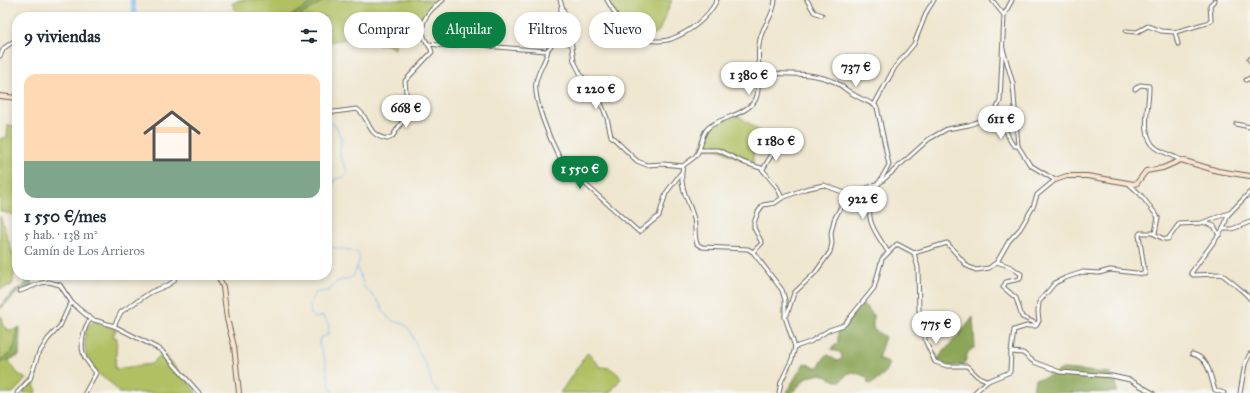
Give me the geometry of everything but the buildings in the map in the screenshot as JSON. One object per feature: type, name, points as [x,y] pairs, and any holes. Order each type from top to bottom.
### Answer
[{"type":"street","points":[[332,113],[359,110],[374,134],[390,139],[406,119],[408,113],[404,81],[430,55],[432,50],[424,37],[425,18],[432,7],[443,0]]},
{"type":"street","points":[[560,0],[560,12]]},
{"type":"street","points":[[607,0],[629,36],[648,41],[670,40],[696,25],[711,12],[717,0]]},
{"type":"street","points":[[775,0],[773,14],[765,25],[760,36],[758,93],[754,101],[739,114],[710,125],[703,135],[695,156],[683,166],[681,174],[684,195],[693,218],[698,244],[702,247],[741,248],[753,252],[779,285],[785,300],[785,317],[795,347],[792,359],[781,382],[779,393]]},
{"type":"street","points":[[807,0],[814,12],[822,15]]},
{"type":"street","points":[[874,105],[895,67],[914,44],[932,0]]},
{"type":"street","points":[[992,0],[1004,15]]},
{"type":"street","points":[[785,317],[788,315],[794,293],[815,273],[830,252],[832,243],[831,233],[834,220],[844,201],[850,195],[879,184],[929,139],[947,129],[981,122],[997,108],[1000,101],[1004,15],[1012,0]]},
{"type":"street","points":[[1126,31],[1137,32],[1148,26],[1161,31],[1175,32],[1210,21],[1210,7],[1215,0]]},
{"type":"street","points":[[560,5],[563,12]]},
{"type":"street","points":[[1175,32],[1178,44]]},
{"type":"street","points":[[0,56],[4,48],[12,43]]},
{"type":"street","points":[[429,44],[447,46],[471,43],[496,47],[543,51],[548,50],[546,59],[537,80],[536,91],[542,118],[558,156],[566,167],[639,232],[659,216],[666,193],[681,174]]},
{"type":"street","points":[[572,48],[577,69],[598,96],[607,118],[612,136],[616,142],[638,161],[647,165],[683,166]]},
{"type":"street","points":[[1003,49],[1013,84],[1018,146],[1030,165],[1055,180]]},
{"type":"street","points":[[744,70],[758,74],[811,74],[835,81],[853,95],[874,105],[878,109],[889,162],[870,200],[870,221],[888,252]]},
{"type":"street","points":[[1246,80],[1250,78]]},
{"type":"street","points":[[1135,88],[1140,85],[1149,86],[1146,110],[1148,138],[1157,149],[1181,160],[1218,171],[1250,176]]},
{"type":"street","points":[[0,96],[12,97]]},
{"type":"street","points":[[997,108],[1004,119],[1010,142],[1014,146],[1018,146]]},
{"type":"street","points":[[1236,124],[1250,127]]},
{"type":"street","points":[[763,169],[777,146]]},
{"type":"street","points":[[698,150],[718,150],[745,163],[763,169],[777,187],[782,198]]},
{"type":"street","points":[[914,253],[947,243],[967,266],[983,270],[997,262],[1009,241],[1020,229],[1039,193],[1055,180],[1067,176],[1087,176],[1130,185],[1137,183],[1146,171],[1163,168],[1181,160]]},
{"type":"street","points":[[753,252],[762,243],[754,228],[758,212],[763,205],[775,203],[782,198],[805,189],[824,185],[850,195]]},
{"type":"street","points":[[1130,185],[1158,215],[1158,221],[1154,234]]},
{"type":"street","points":[[1201,223],[1229,213],[1250,192]]},
{"type":"street","points":[[1229,213],[1224,229],[1191,274],[1221,274],[1233,285],[1245,292],[1250,299]]},
{"type":"street","points":[[1224,229],[1232,229],[1250,222]]},
{"type":"street","points":[[974,393],[988,381],[1010,372],[1014,330],[1021,326],[1036,326],[1039,321],[1039,302],[1055,283],[1082,272],[1099,273],[1110,270],[1145,274],[1139,235],[1140,233],[1154,234],[1166,239],[1172,236],[1179,224],[1201,223],[1212,225],[1219,235]]},
{"type":"street","points":[[795,347],[810,342],[829,330],[844,325],[876,285],[881,262],[888,252],[899,244],[914,253],[919,274],[919,310],[925,331],[925,340],[933,355],[933,360],[943,366],[967,366],[977,376],[988,381]]},
{"type":"street","points":[[997,262],[1011,267],[1021,274],[1020,279],[1006,282],[1003,287],[1016,298],[1022,317],[1037,324]]},
{"type":"street","points":[[114,326],[121,312],[152,292],[172,283],[173,280]]},
{"type":"street","points":[[220,280],[223,287],[227,319],[234,346],[239,393]]},
{"type":"street","points":[[20,291],[29,286],[49,282],[60,285],[72,303],[91,319],[114,326],[161,350],[199,393]]},
{"type":"street","points":[[17,393],[30,379],[38,355],[48,339],[60,326],[69,306],[72,303]]},
{"type":"street","points":[[85,393],[96,373],[87,361],[83,350],[85,327],[91,319]]},
{"type":"street","points":[[1011,352],[1023,353],[1034,362],[1060,372],[1112,376],[1130,380],[1153,393]]},
{"type":"street","points":[[1192,354],[1197,356],[1209,369],[1215,390],[1224,393]]},
{"type":"street","points":[[1240,393],[1244,379],[1245,364],[1250,354]]},
{"type":"green space","points":[[239,0],[441,0],[432,6],[424,16],[424,12],[344,12],[344,39],[332,41],[332,12],[237,12],[232,4]]},
{"type":"green space","points":[[317,0],[325,0],[306,12],[297,12]]},
{"type":"green space","points":[[607,0],[672,0],[659,31],[656,33],[656,12],[614,12]]},
{"type":"green space","points":[[739,116],[765,135],[753,153],[753,164],[717,149],[701,148],[703,140],[710,129],[719,123]]},
{"type":"green space","points":[[8,125],[12,125],[12,215],[0,211],[0,139],[7,137]]},
{"type":"green space","points":[[0,216],[12,251],[13,280],[12,285],[0,289]]},
{"type":"green space","points":[[26,280],[32,280],[33,287],[21,289],[0,309],[0,306],[17,289],[23,287]]},
{"type":"green space","points":[[863,304],[873,314],[873,329],[885,337],[878,358],[889,363],[886,371],[881,377],[868,384],[867,378],[860,374],[848,373],[841,381],[836,381],[821,374],[807,377],[792,393],[786,393],[804,363],[817,368],[827,354],[837,361],[842,359],[841,353],[831,349],[838,342],[838,330]]},
{"type":"green space","points":[[0,315],[3,318],[2,325],[9,330],[14,330],[17,328],[17,339],[9,354],[0,360]]},
{"type":"green space","points":[[973,317],[975,347],[968,352],[964,365],[951,366],[935,362],[964,329]]},
{"type":"green space","points":[[94,322],[116,330],[113,336],[117,338],[115,369],[151,364],[163,353],[197,393],[119,393],[109,381],[95,370],[88,359],[85,347],[86,327]]},
{"type":"green space","points":[[20,327],[19,356],[0,363],[0,360],[12,351],[16,339],[17,328]]},
{"type":"green space","points":[[588,352],[600,367],[612,370],[621,378],[610,393],[560,393]]},
{"type":"green space","points":[[8,359],[17,373],[26,379],[13,393],[0,393],[0,363]]},
{"type":"green space","points":[[1063,369],[1109,373],[1116,381],[1117,392],[1038,393],[1033,391],[1035,379],[1044,378]]},
{"type":"green space","points":[[31,380],[34,382],[36,393],[20,393]]},
{"type":"waterway","points":[[132,0],[134,12]]},
{"type":"waterway","points":[[332,123],[336,126],[341,137],[340,157],[348,172],[344,177],[335,179],[332,189]]},
{"type":"waterway","points":[[332,248],[357,251],[360,259],[353,277],[336,282],[329,291],[316,292],[311,303],[311,315],[316,318],[323,316],[329,325],[328,335],[320,338],[319,345],[325,360],[330,387],[333,393]]},
{"type":"waterway","points":[[357,267],[365,288],[378,301],[387,317],[393,321],[404,324],[410,330],[421,357],[427,366],[432,384],[440,393]]},
{"type":"waterway","points":[[0,308],[16,291],[25,287],[27,280]]}]
